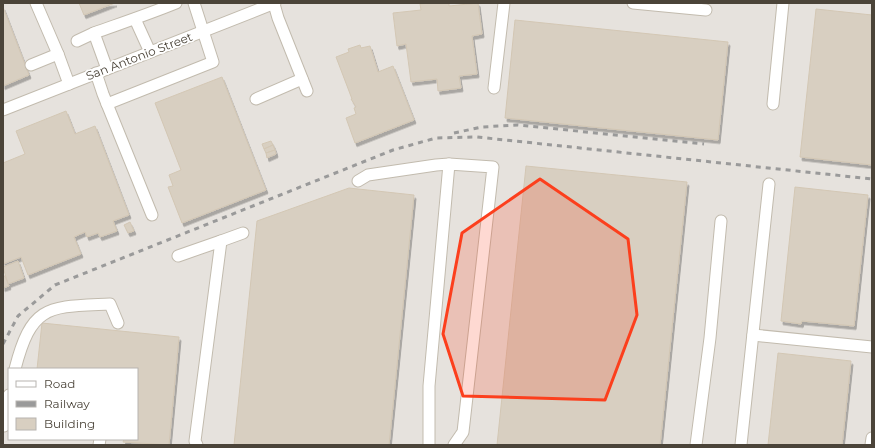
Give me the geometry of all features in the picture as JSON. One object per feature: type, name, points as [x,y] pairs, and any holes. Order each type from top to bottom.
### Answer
[{"type":"street","points":[[36,3],[69,84]]},
{"type":"street","points":[[77,41],[94,33],[176,3]]},
{"type":"street","points":[[107,104],[213,62],[202,32],[194,3]]},
{"type":"street","points":[[275,3],[278,18],[307,91]]},
{"type":"street","name":"San Antonio Street","points":[[3,110],[275,3]]},
{"type":"street","points":[[494,88],[504,3]]},
{"type":"street","points":[[633,3],[679,5],[706,10]]},
{"type":"street","points":[[773,104],[783,3]]},
{"type":"street","points":[[135,19],[150,52]]},
{"type":"street","points":[[94,33],[107,69]]},
{"type":"street","points":[[31,65],[58,54]]},
{"type":"street","points":[[96,73],[152,215]]},
{"type":"street","points":[[256,99],[302,79]]},
{"type":"street","points":[[429,445],[429,386],[449,164]]},
{"type":"street","points":[[358,181],[368,175],[436,165],[449,164],[493,167],[463,432],[454,445]]},
{"type":"street","points":[[741,445],[769,184]]},
{"type":"street","points":[[696,445],[710,338],[721,221]]},
{"type":"street","points":[[178,256],[243,233]]},
{"type":"street","points":[[197,445],[195,441],[221,241]]},
{"type":"street","points":[[15,368],[28,332],[42,313],[60,306],[110,304],[118,324]]},
{"type":"street","points":[[753,335],[872,347]]},
{"type":"street","points":[[5,427],[8,403]]},
{"type":"street","points":[[871,445],[872,438]]},
{"type":"highlighted area","points":[[540,179],[628,239],[637,315],[605,400],[463,396],[443,334],[462,233]]},
{"type":"shaded area","points":[[3,3],[872,3],[872,445],[3,445]]},
{"type":"building","points":[[79,3],[115,3],[84,15]]},
{"type":"building","points":[[449,3],[449,6],[478,3],[482,34],[472,36],[477,74],[459,76],[461,88],[438,91],[437,79],[411,82],[406,44],[397,46],[393,13],[421,10],[420,4]]},
{"type":"building","points":[[3,7],[29,75],[3,86]]},
{"type":"building","points":[[816,9],[872,15],[872,165],[800,157]]},
{"type":"building","points":[[515,20],[728,42],[718,140],[505,118]]},
{"type":"building","points":[[360,45],[361,48],[370,46],[378,72],[393,66],[414,120],[355,143],[346,118],[356,114],[354,108],[356,107],[351,99],[336,57],[349,52],[348,49]]},
{"type":"building","points":[[222,77],[266,190],[182,223],[168,187],[173,186],[169,175],[181,170],[155,103]]},
{"type":"building","points":[[66,111],[75,134],[95,126],[129,215],[113,221],[117,231],[100,237],[98,233],[87,237],[85,232],[74,237],[81,254],[28,275],[21,257],[3,264],[3,163],[25,154],[16,131]]},
{"type":"building","points":[[271,141],[273,145],[264,149],[262,144]]},
{"type":"building","points":[[273,145],[275,150],[266,153],[264,149]]},
{"type":"building","points":[[275,150],[276,154],[267,158],[266,153]]},
{"type":"building","points":[[526,166],[687,182],[660,445],[497,445]]},
{"type":"building","points":[[795,187],[868,195],[854,326],[802,321],[801,324],[781,321]]},
{"type":"building","points":[[349,188],[414,195],[389,445],[234,445],[257,221]]},
{"type":"building","points":[[130,222],[134,231],[128,233],[124,225]]},
{"type":"building","points":[[18,261],[24,278],[8,284],[3,267]]},
{"type":"building","points":[[3,276],[5,276],[9,286],[3,288]]},
{"type":"building","points":[[42,323],[179,337],[169,445],[123,442],[124,440],[138,440],[138,368],[37,368]]},
{"type":"building","points":[[778,353],[851,361],[842,445],[768,445]]},
{"type":"railway","points":[[454,133],[482,127],[518,125],[704,144]]},
{"type":"railway","points":[[3,344],[18,316],[55,285],[393,150],[436,138],[477,137],[872,179]]}]
